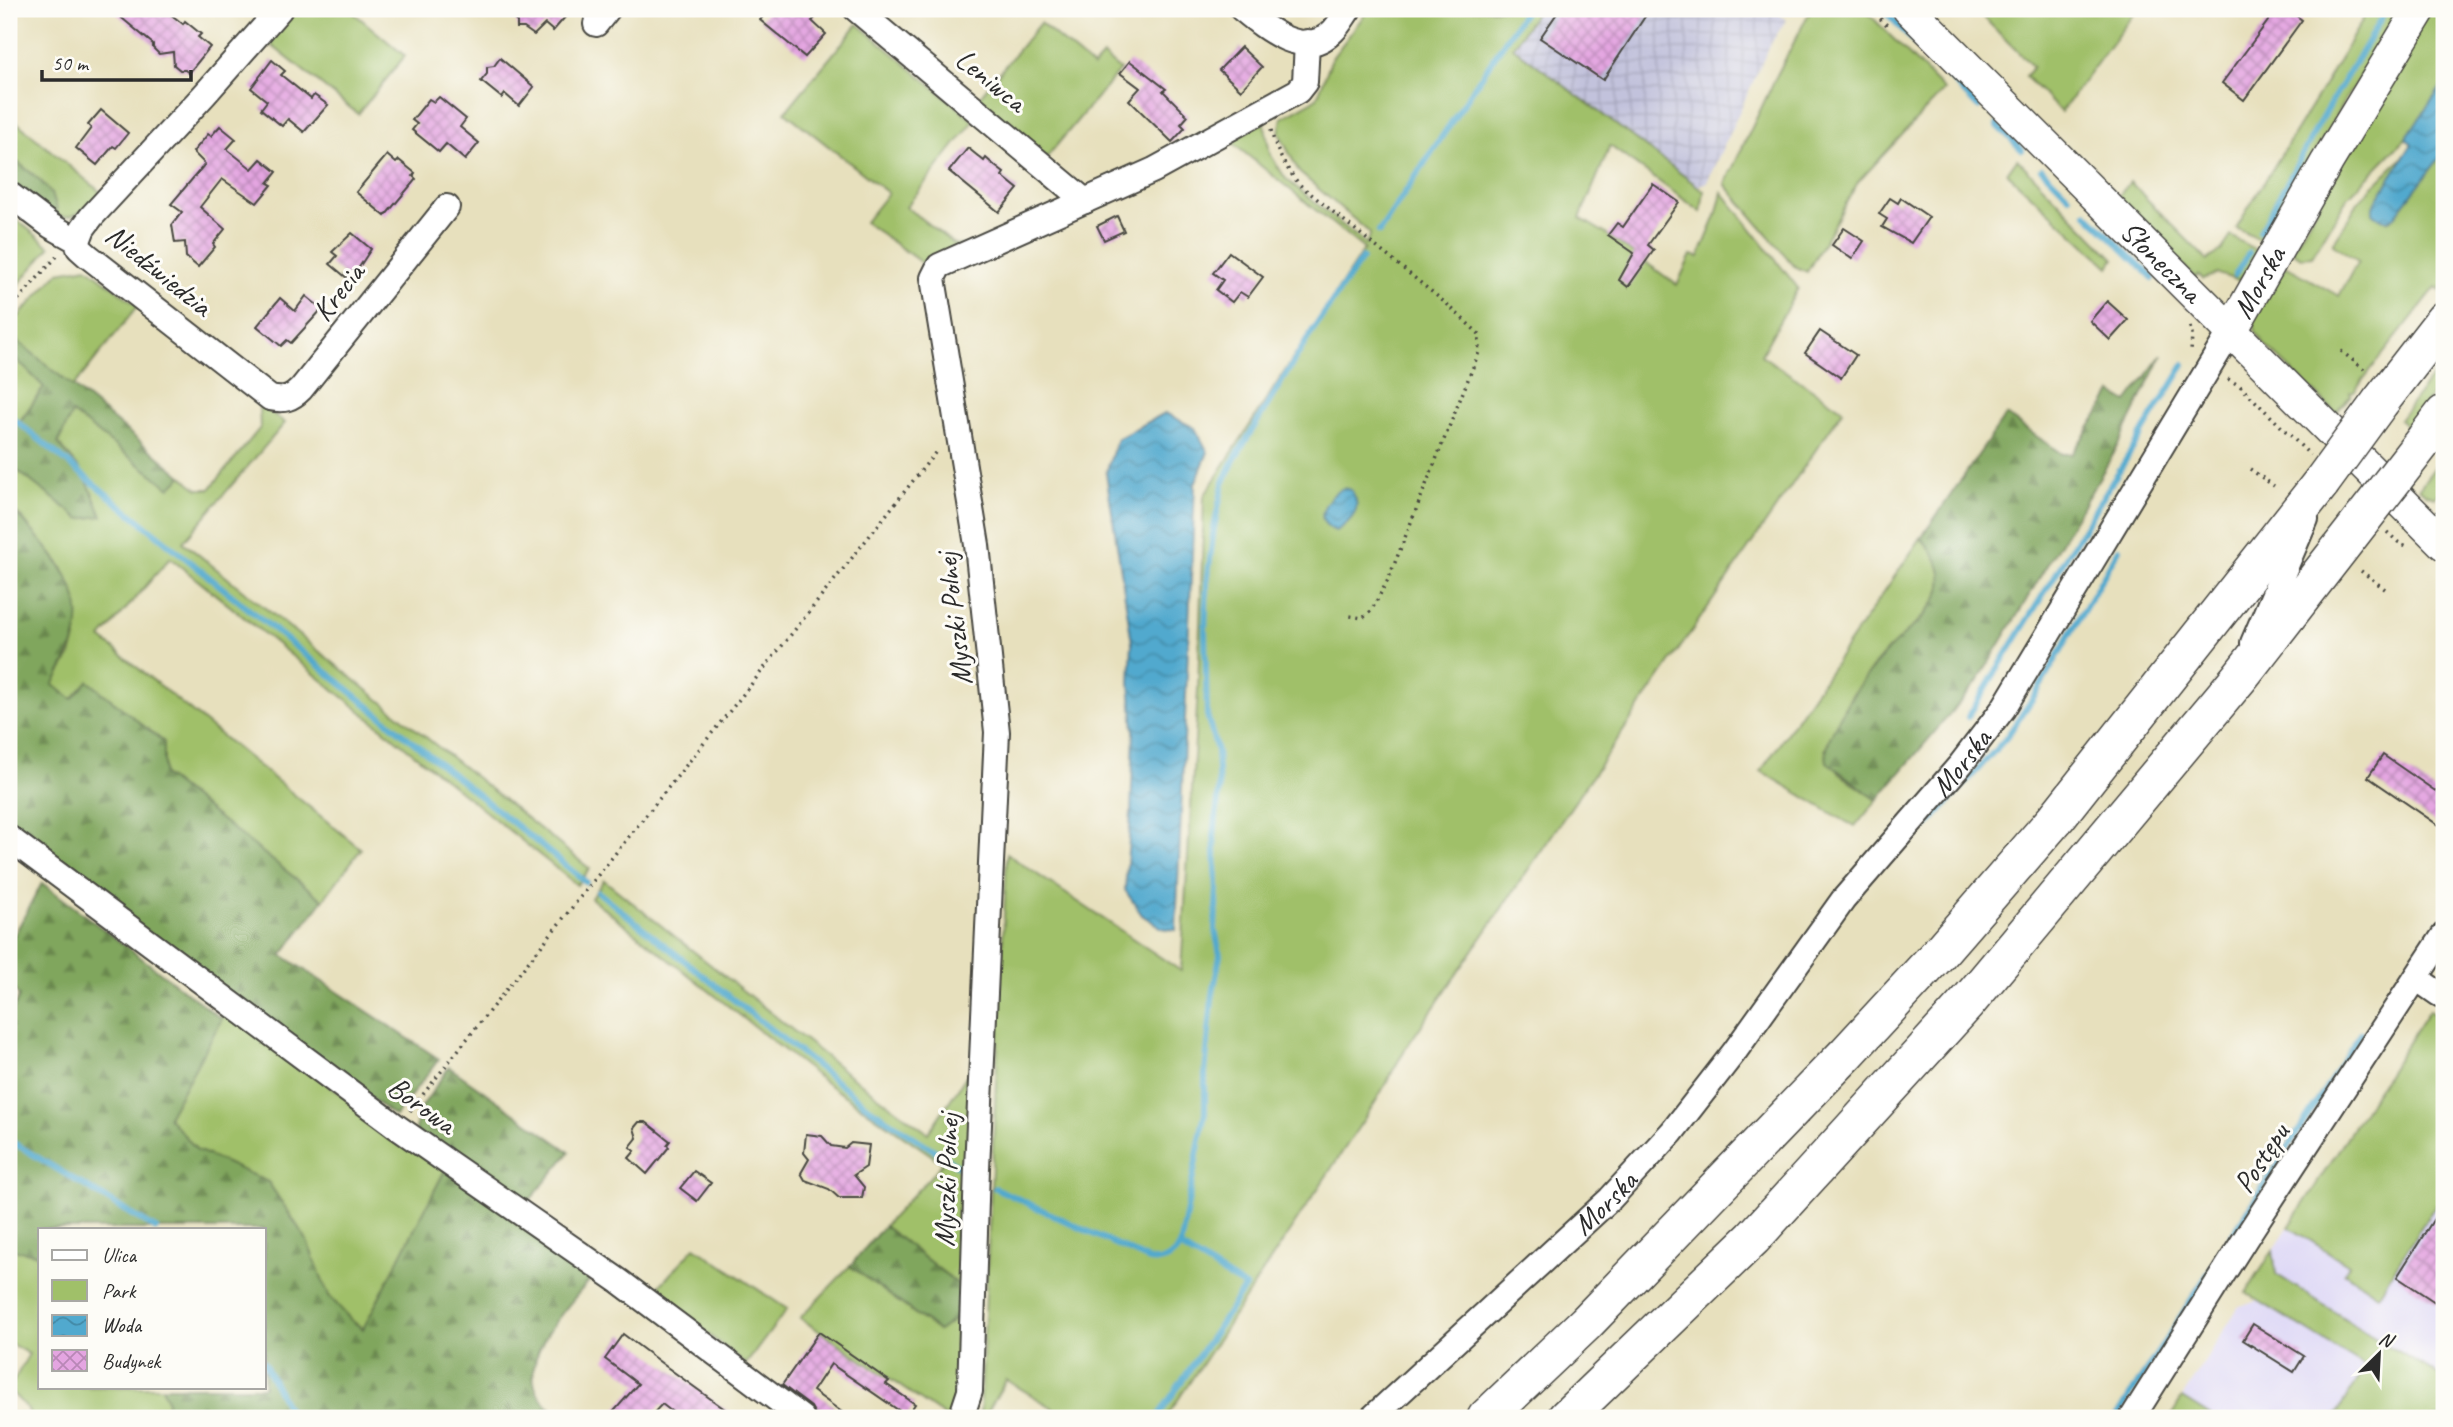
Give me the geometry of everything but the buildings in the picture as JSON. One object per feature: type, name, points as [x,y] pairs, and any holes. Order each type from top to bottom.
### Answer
[{"type":"highway","points":[[1486,1418],[1586,1323],[1923,971],[2057,817],[2321,483],[2444,320]]},
{"type":"highway","points":[[1566,1418],[1754,1238],[1967,1003],[2239,678],[2434,426]]},
{"type":"main road","name":"Słoneczna","points":[[1909,9],[2444,544]]},
{"type":"main road","name":"Morska","points":[[2231,331],[2327,162],[2420,9]]},
{"type":"street","points":[[78,241],[92,216],[280,9]]},
{"type":"street","name":"Leniwca","points":[[856,9],[1085,201]]},
{"type":"street","points":[[1242,9],[1281,39],[1307,43],[1319,40],[1333,31],[1349,9]]},
{"type":"street","name":"Myszki Polnej","points":[[961,1418],[970,1391],[997,732],[977,545],[934,272],[939,266],[1181,157],[1302,87],[1307,73],[1307,43]]},
{"type":"street","name":"Niedźwiedzia","points":[[9,194],[51,226],[78,241],[79,248],[88,256],[270,398]]},
{"type":"street","name":"Krecia","points":[[270,398],[285,400],[301,389],[447,207]]},
{"type":"street","name":"Morska","points":[[1372,1418],[1610,1199],[1672,1132],[1843,900],[1961,764],[2003,709],[2231,331]]},
{"type":"street","points":[[2239,678],[2321,483]]},
{"type":"street","points":[[2197,642],[2362,520]]},
{"type":"street","name":"Borowa","points":[[9,838],[397,1127],[612,1276],[802,1418]]},
{"type":"street","name":"Postępu","points":[[2132,1418],[2444,934]]},
{"type":"street","points":[[2416,978],[2439,994]]},
{"type":"path","points":[[1272,104],[1271,131],[1275,145],[1285,168],[1300,186],[1448,305],[1479,334],[1479,352],[1388,580],[1371,611],[1363,618],[1350,616]]},
{"type":"path","points":[[9,310],[58,256],[78,241]]},
{"type":"path","points":[[2342,351],[2364,369]]},
{"type":"path","points":[[397,1127],[612,856],[763,673],[957,426]]},
{"type":"path","points":[[2250,469],[2274,486]]},
{"type":"path","points":[[2361,571],[2385,589]]},
{"type":"shaded area","points":[[1538,9],[1774,9],[1786,20],[1770,45],[1707,182],[1697,186],[1513,47]]},
{"type":"shaded area","points":[[2437,1204],[2444,1209],[2444,1377],[2384,1344],[2276,1274],[2273,1251],[2289,1227],[2350,1265],[2345,1273]]},
{"type":"shaded area","points":[[2259,1301],[2366,1367],[2334,1418],[2214,1418],[2182,1398],[2239,1306]]},
{"type":"green space","points":[[292,9],[349,9],[405,56],[358,114],[265,40]]},
{"type":"green space","points":[[1369,9],[1538,9],[1513,47],[1704,191],[1701,212],[1610,146],[1580,218],[1677,285],[1691,255],[1699,257],[1716,216],[1722,192],[1798,288],[1761,355],[1843,410],[1404,1051],[1376,1101],[1166,1418],[1070,1418],[1006,1380],[984,1418],[980,1418],[1007,854],[1181,971],[1198,690],[1204,496],[1364,249],[1230,141],[1264,121],[1270,154],[1286,179],[1366,244],[1370,233],[1299,172],[1279,133],[1282,118],[1317,98],[1332,58]]},
{"type":"green space","points":[[1811,9],[1864,9],[1944,90],[1858,182],[1807,272],[1794,266],[1725,184]]},
{"type":"green space","points":[[1975,9],[2137,9],[2061,112],[2025,76],[2033,67]]},
{"type":"green space","points":[[2369,9],[2401,9],[2342,105],[2264,242],[2236,228],[2323,87]]},
{"type":"green space","points":[[2429,9],[2444,9],[2444,83],[2406,138],[2347,198],[2312,256],[2301,257],[2292,251]]},
{"type":"green space","points":[[1040,23],[1093,67],[1103,56],[1120,70],[1046,158],[977,100]]},
{"type":"green space","points":[[858,24],[974,121],[906,207],[954,244],[969,247],[926,266],[865,222],[888,193],[785,112]]},
{"type":"green space","points":[[9,116],[103,194],[76,214],[64,217],[57,215],[56,205],[47,188],[9,156]]},
{"type":"green space","points":[[2444,152],[2444,284],[2440,290],[2436,287],[2336,413],[2267,347],[2256,333],[2253,317],[2286,266],[2339,296],[2358,261],[2333,244],[2360,199],[2407,153],[2373,206],[2388,221],[2395,216]]},
{"type":"green space","points":[[9,156],[47,188],[56,205],[57,215],[9,185]]},
{"type":"green space","points":[[2017,159],[2114,259],[2109,267],[2007,173]]},
{"type":"green space","points":[[2130,182],[2207,260],[2221,251],[2231,236],[2259,252],[2240,281],[2218,274],[2203,279],[2198,275],[2195,278],[2117,198]]},
{"type":"green space","points":[[9,213],[50,247],[9,296]]},
{"type":"green space","points":[[87,267],[138,306],[73,387],[9,334],[9,327],[59,272]]},
{"type":"green space","points":[[9,334],[182,476],[170,488],[72,413],[58,443],[85,476],[102,516],[80,519],[9,464],[9,415],[20,422],[44,387],[9,352]]},
{"type":"green space","points":[[9,352],[44,387],[19,422],[9,415]]},
{"type":"green space","points":[[2163,354],[2114,453],[1978,681],[1877,800],[1827,762],[1827,750],[1834,728],[1861,682],[1936,600],[1941,587],[1941,573],[1935,556],[1921,538],[2006,415],[2062,454],[2072,454],[2112,393],[2127,402]]},
{"type":"green space","points":[[2444,361],[2444,380],[2407,427],[2399,420]]},
{"type":"green space","points":[[259,403],[285,423],[183,542],[590,869],[577,885],[170,558],[101,638],[361,849],[323,900],[164,775],[88,682],[72,700],[53,684],[71,655],[76,639],[63,568],[21,517],[9,507],[9,464],[80,519],[101,516],[85,476],[58,442],[72,413],[169,487],[182,476],[198,489],[210,489],[260,428]]},
{"type":"green space","points":[[2444,455],[2444,489],[2435,497],[2426,494],[2419,488]]},
{"type":"green space","points":[[9,507],[33,531],[60,566],[76,599],[77,630],[53,685],[72,699],[88,681],[164,742],[164,775],[323,900],[282,955],[439,1059],[395,1116],[9,829]]},
{"type":"green space","points":[[1921,538],[1940,564],[1943,577],[1941,589],[1927,613],[1860,683],[1843,710],[1825,750],[1840,774],[1877,800],[1855,827],[1761,771]]},
{"type":"green space","points":[[604,880],[844,1071],[928,1133],[971,1069],[963,1288],[884,1226],[943,1163],[826,1083],[591,898]]},
{"type":"green space","points":[[42,883],[222,1019],[168,1117],[197,1150],[268,1182],[306,1239],[329,1296],[363,1329],[445,1170],[595,1274],[550,1330],[535,1363],[534,1380],[539,1395],[561,1418],[166,1418],[167,1400],[162,1388],[266,1388],[266,1228],[38,1228],[38,1256],[9,1249],[9,1021],[19,996],[9,983],[9,945]]},
{"type":"green space","points":[[225,1009],[445,1170],[364,1329],[351,1320],[329,1296],[306,1239],[268,1182],[197,1150],[168,1117]]},
{"type":"green space","points":[[2429,1010],[2440,1017],[2436,1023],[2444,1028],[2444,1209],[2436,1204],[2378,1295],[2344,1272],[2349,1265],[2289,1227]]},
{"type":"green space","points":[[449,1067],[570,1152],[521,1211],[416,1132],[417,1114]]},
{"type":"green space","points":[[884,1226],[963,1288],[961,1315],[939,1331],[850,1266]]},
{"type":"green space","points":[[695,1247],[787,1309],[746,1364],[654,1292]]},
{"type":"green space","points":[[9,1249],[38,1256],[38,1388],[162,1388],[167,1400],[166,1418],[31,1418],[28,1410],[9,1389],[29,1354],[9,1343]]},
{"type":"green space","points":[[2273,1251],[2276,1274],[2384,1344],[2444,1377],[2444,1418],[2334,1418],[2366,1367],[2246,1293]]},
{"type":"green space","points":[[850,1266],[938,1331],[961,1315],[959,1404],[952,1418],[947,1418],[800,1318]]},
{"type":"green space","points":[[2182,1398],[2214,1418],[2170,1418]]},
{"type":"water","points":[[2444,83],[2444,152],[2395,216],[2381,219],[2373,213],[2373,206],[2412,144],[2406,138]]},
{"type":"water","points":[[1165,413],[1195,428],[1208,452],[1195,484],[1176,930],[1162,928],[1142,915],[1125,890],[1134,730],[1130,683],[1132,643],[1106,473],[1117,439]]},
{"type":"water","points":[[1343,488],[1351,490],[1356,508],[1347,523],[1336,531],[1324,521],[1323,509]]},
{"type":"waterway","points":[[1379,232],[1526,9]]},
{"type":"waterway","points":[[1883,9],[1930,59]]},
{"type":"waterway","points":[[2260,232],[2327,109],[2387,9]]},
{"type":"waterway","points":[[1950,78],[1978,107]]},
{"type":"waterway","points":[[1997,125],[2022,150]]},
{"type":"waterway","points":[[2042,169],[2069,196]]},
{"type":"waterway","points":[[2086,213],[2153,278]]},
{"type":"waterway","points":[[2235,275],[2249,253]]},
{"type":"waterway","points":[[995,1188],[1149,1260],[1166,1259],[1180,1247],[1205,1112],[1205,1074],[1212,999],[1220,955],[1215,929],[1217,886],[1214,836],[1219,790],[1217,751],[1207,715],[1205,632],[1207,583],[1214,528],[1223,484],[1234,460],[1313,330],[1362,258]]},
{"type":"waterway","points":[[1968,717],[2184,365]]},
{"type":"waterway","points":[[9,415],[586,882]]},
{"type":"waterway","points":[[1926,827],[2006,738],[2037,692],[2119,549]]},
{"type":"waterway","points":[[598,892],[871,1109],[966,1171]]},
{"type":"waterway","points":[[2116,1418],[2361,1033]]},
{"type":"waterway","points":[[9,1140],[154,1228]]},
{"type":"waterway","points":[[1157,1418],[1245,1287],[1180,1247]]},
{"type":"waterway","points":[[266,1367],[292,1418]]}]
